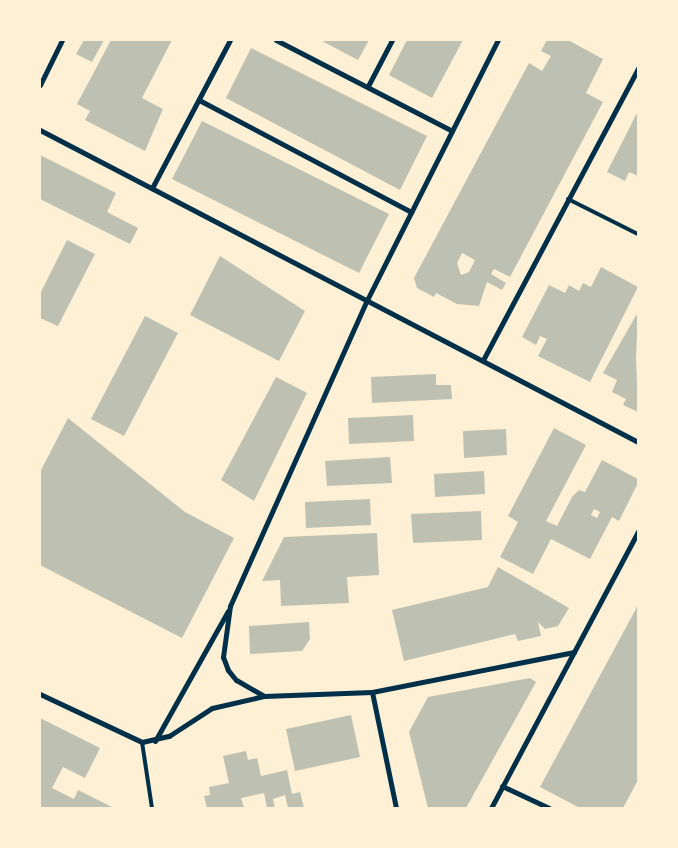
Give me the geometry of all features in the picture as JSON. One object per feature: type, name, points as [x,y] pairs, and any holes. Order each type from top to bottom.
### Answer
[{"type":"street","points":[[40,85],[62,40]]},
{"type":"street","points":[[152,188],[230,40]]},
{"type":"street","points":[[276,40],[452,131]]},
{"type":"street","points":[[288,46],[291,40]]},
{"type":"street","points":[[368,86],[392,40]]},
{"type":"street","points":[[154,742],[230,606],[367,300],[498,40]]},
{"type":"street","points":[[483,360],[638,68]]},
{"type":"street","points":[[199,100],[411,212]]},
{"type":"street","points":[[40,130],[638,442]]},
{"type":"street","points":[[491,808],[638,531]]},
{"type":"street","points":[[230,606],[223,657],[228,670],[236,680],[264,696]]},
{"type":"street","points":[[40,694],[142,742],[154,742],[212,708],[264,696],[372,692],[574,652]]},
{"type":"street","points":[[372,692],[396,808]]},
{"type":"street","points":[[502,786],[549,808]]},
{"type":"lane","points":[[568,199],[638,234]]},
{"type":"lane","points":[[142,742],[152,808]]},
{"type":"building","points":[[84,40],[104,40],[92,62],[76,54]]},
{"type":"building","points":[[111,40],[172,40],[142,98],[163,109],[145,151],[85,120],[90,111],[77,104]]},
{"type":"building","points":[[320,40],[369,40],[358,60]]},
{"type":"building","points":[[407,40],[463,40],[432,98],[389,75]]},
{"type":"building","points":[[547,40],[568,40],[603,59],[586,93],[603,102],[510,277],[494,269],[491,274],[506,283],[502,290],[487,282],[479,306],[457,304],[436,293],[434,297],[417,288],[414,278],[529,63],[542,71],[551,56],[541,51]],"holes":[[[462,253],[475,260],[469,272],[461,275],[457,263]]]},
{"type":"building","points":[[251,48],[427,136],[400,190],[226,98]]},
{"type":"building","points":[[638,111],[638,176],[629,172],[625,181],[607,172]]},
{"type":"building","points":[[202,121],[389,214],[359,273],[172,179]]},
{"type":"building","points":[[40,155],[116,193],[107,212],[138,228],[130,244],[40,199]]},
{"type":"building","points":[[67,240],[95,254],[58,326],[40,318],[40,294]]},
{"type":"building","points":[[220,256],[305,311],[279,361],[190,315]]},
{"type":"building","points":[[601,267],[638,287],[590,382],[538,356],[547,339],[540,336],[536,345],[522,337],[549,285],[565,293],[569,285],[579,291],[583,283],[591,287]]},
{"type":"building","points":[[638,312],[636,357],[638,412],[623,405],[626,399],[612,392],[617,380],[603,373]]},
{"type":"building","points":[[145,316],[178,333],[124,436],[91,419]]},
{"type":"building","points":[[436,374],[436,385],[451,385],[452,399],[372,403],[371,377]]},
{"type":"building","points":[[276,377],[307,393],[254,501],[221,480]]},
{"type":"building","points":[[413,415],[414,441],[349,444],[348,418]]},
{"type":"building","points":[[68,418],[185,512],[234,538],[182,638],[40,565],[40,472]]},
{"type":"building","points":[[554,428],[586,445],[546,521],[557,526],[572,497],[579,490],[585,492],[602,460],[638,479],[638,483],[619,521],[612,517],[590,559],[551,539],[533,574],[500,557],[518,522],[508,516]],"holes":[[[594,509],[600,512],[597,518],[591,515]]]},
{"type":"building","points":[[506,429],[507,455],[464,458],[463,431]]},
{"type":"building","points":[[390,457],[392,483],[327,486],[325,461]]},
{"type":"building","points":[[484,471],[485,494],[435,497],[434,474]]},
{"type":"building","points":[[370,499],[371,525],[306,528],[305,502]]},
{"type":"building","points":[[481,511],[482,540],[413,543],[411,514]]},
{"type":"building","points":[[377,533],[379,575],[347,577],[349,603],[281,606],[280,580],[262,581],[284,537]]},
{"type":"building","points":[[498,567],[569,608],[558,626],[545,629],[538,622],[541,636],[518,641],[515,634],[404,661],[392,610],[488,587]]},
{"type":"building","points":[[638,605],[638,780],[623,808],[580,808],[540,787]]},
{"type":"building","points":[[309,622],[310,639],[302,651],[250,654],[249,626]]},
{"type":"building","points":[[530,678],[536,682],[466,808],[428,808],[409,732],[428,697]]},
{"type":"building","points":[[351,715],[360,757],[295,771],[286,729]]},
{"type":"building","points":[[40,718],[100,748],[85,778],[63,767],[52,788],[74,799],[78,790],[114,808],[40,808]]},
{"type":"building","points":[[246,751],[248,760],[257,758],[261,776],[287,770],[292,794],[300,792],[304,808],[288,808],[285,795],[273,799],[275,808],[267,808],[264,793],[241,798],[244,808],[207,808],[204,796],[210,795],[209,787],[229,783],[223,756]]}]
